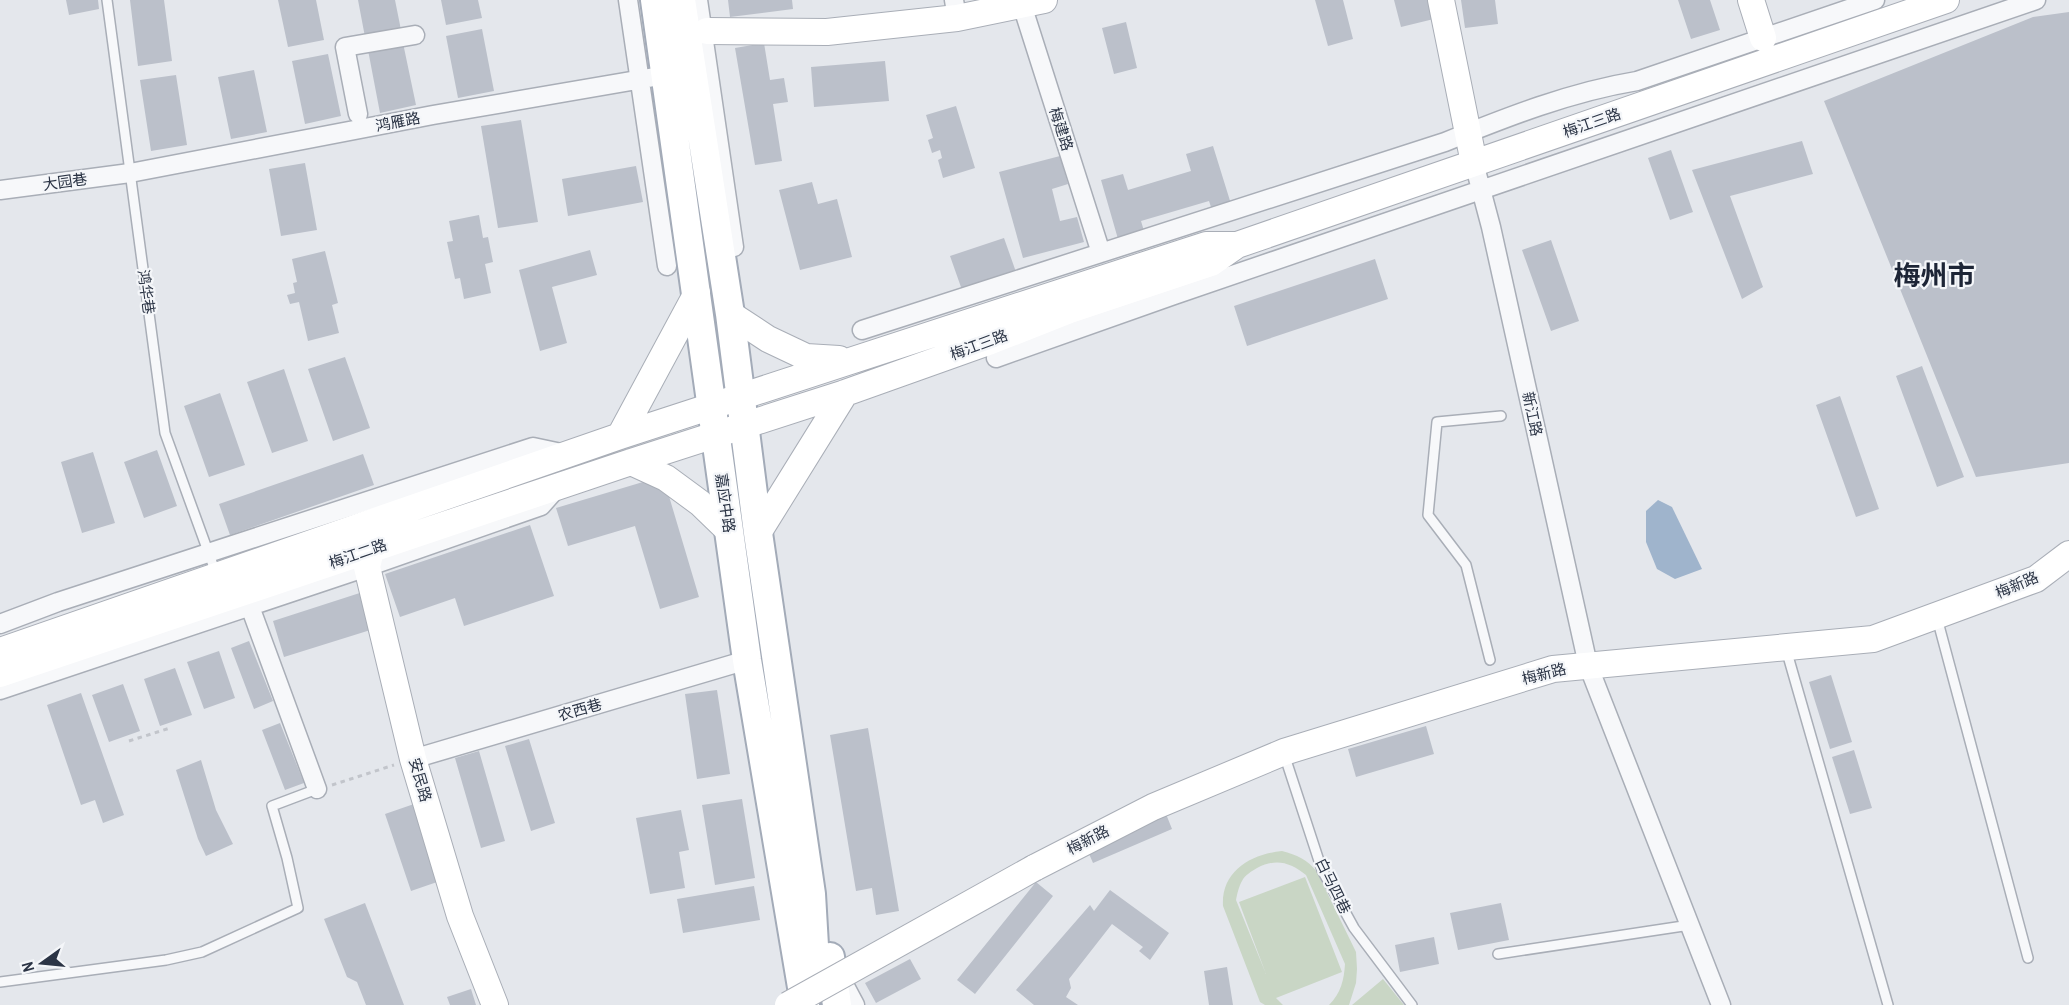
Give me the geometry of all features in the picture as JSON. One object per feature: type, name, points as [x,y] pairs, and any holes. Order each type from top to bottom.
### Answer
[{"type":"main road","name":"嘉应中路","points":[[656,0],[653,77],[697,293],[747,660],[805,1005]]},
{"type":"main road","name":"嘉应中路","points":[[681,0],[730,314],[758,533],[811,894],[813,946],[820,1005]]},
{"type":"main road","points":[[1441,0],[1474,163]]},
{"type":"main road","points":[[1751,0],[1763,38]]},
{"type":"main road","name":"梅江三路","points":[[716,435],[845,393],[1070,310],[1211,262],[1238,245],[1946,0]]},
{"type":"main road","points":[[707,31],[827,32],[955,9],[1033,2]]},
{"type":"main road","name":"梅江三路","points":[[712,406],[1206,245],[1238,245]]},
{"type":"main road","points":[[620,436],[697,293]]},
{"type":"main road","points":[[730,314],[768,339],[806,357],[851,360]]},
{"type":"main road","points":[[758,533],[845,393]]},
{"type":"main road","name":"梅江二路","points":[[0,651],[213,564],[568,454],[712,406]]},
{"type":"main road","name":"梅江二路","points":[[0,674],[369,559],[557,487],[716,435]]},
{"type":"main road","points":[[631,462],[666,478],[700,503],[729,531]]},
{"type":"main road","name":"梅新路","points":[[789,1005],[1034,868],[1153,807],[1284,752],[1553,669],[1873,639],[2036,579],[2069,554]]},
{"type":"main road","name":"安民路","points":[[369,559],[413,759],[460,916],[495,1005]]},
{"type":"main road","points":[[811,894],[830,957],[837,1005]]},
{"type":"main road","points":[[789,1005],[786,980],[790,919]]},
{"type":"street","points":[[628,0],[653,77],[667,266]]},
{"type":"street","points":[[698,0],[737,267]]},
{"type":"street","points":[[862,330],[1445,142],[1513,114],[1601,87],[1637,81],[1875,0]]},
{"type":"street","points":[[996,358],[2037,0]]},
{"type":"street","name":"梅建路","points":[[1033,2],[1101,253]]},
{"type":"street","points":[[358,114],[345,47],[415,35]]},
{"type":"street","name":"鸿雁路","points":[[130,173],[433,115],[653,77]]},
{"type":"street","name":"新江路","points":[[1474,163],[1491,228],[1588,665],[1721,1005]]},
{"type":"street","name":"大园巷","points":[[0,190],[130,173]]},
{"type":"street","points":[[0,690],[369,559]]},
{"type":"street","points":[[0,624],[58,602],[213,564]]},
{"type":"street","points":[[252,612],[317,789]]},
{"type":"street","name":"农西巷","points":[[413,759],[747,660]]},
{"type":"street","points":[[830,957],[855,1005]]},
{"type":"lane","name":"鸿华巷","points":[[107,0],[165,433],[213,564]]},
{"type":"lane","points":[[1490,660],[1466,565],[1428,515],[1437,422],[1501,416]]},
{"type":"lane","points":[[1937,616],[2028,958]]},
{"type":"lane","points":[[1785,647],[1888,1005]]},
{"type":"lane","name":"白马四巷","points":[[1284,752],[1322,870],[1354,928],[1412,1005]]},
{"type":"lane","points":[[0,982],[166,960],[202,952],[298,908],[272,806],[317,789]]},
{"type":"lane","points":[[1498,954],[1690,926]]},
{"type":"path","points":[[129,741],[170,728]]},
{"type":"path","points":[[317,789],[413,759]]},
{"type":"green space","points":[[1282,851],[1301,858],[1317,872],[1356,952],[1356,983],[1349,1005],[1329,1005],[1341,986],[1345,964],[1306,875],[1288,864],[1277,862],[1257,868],[1247,875],[1240,885],[1236,900],[1266,974],[1239,902],[1305,877],[1342,972],[1276,998],[1283,1005],[1265,1005],[1260,1002],[1223,906],[1224,894],[1227,883],[1240,866],[1259,856]]},
{"type":"green space","points":[[1383,979],[1404,1005],[1352,1005]]},
{"type":"water","points":[[1658,500],[1672,507],[1702,569],[1675,579],[1657,569],[1646,542],[1646,511]]},
{"type":"building","points":[[66,0],[98,0],[99,9],[69,15]]},
{"type":"building","points":[[130,0],[164,0],[172,61],[138,66]]},
{"type":"building","points":[[278,0],[316,0],[324,40],[288,47]]},
{"type":"building","points":[[358,0],[395,0],[401,30],[365,37]]},
{"type":"building","points":[[441,0],[478,0],[482,18],[446,25]]},
{"type":"building","points":[[728,0],[792,0],[793,9],[730,17]]},
{"type":"building","points":[[1315,0],[1343,0],[1353,39],[1328,46]]},
{"type":"building","points":[[1394,0],[1438,0],[1442,17],[1401,27]]},
{"type":"building","points":[[1461,0],[1495,0],[1498,24],[1465,28]]},
{"type":"building","points":[[1678,0],[1710,0],[1720,30],[1691,39]]},
{"type":"building","points":[[2069,12],[2069,463],[1976,477],[1824,101],[2033,17]]},
{"type":"building","points":[[1126,22],[1137,68],[1114,74],[1102,28]]},
{"type":"building","points":[[482,29],[494,91],[458,98],[446,36]]},
{"type":"building","points":[[403,43],[416,105],[380,113],[368,50]]},
{"type":"building","points":[[764,43],[770,80],[784,78],[788,102],[773,104],[782,161],[755,165],[735,48]]},
{"type":"building","points":[[328,54],[341,116],[305,124],[292,61]]},
{"type":"building","points":[[885,61],[889,101],[814,107],[811,67]]},
{"type":"building","points":[[254,70],[267,132],[231,139],[218,77]]},
{"type":"building","points":[[176,75],[187,145],[151,151],[140,80]]},
{"type":"building","points":[[956,106],[975,168],[943,178],[938,160],[942,158],[940,150],[932,153],[928,140],[933,138],[926,115]]},
{"type":"building","points":[[521,120],[538,222],[498,228],[481,126]]},
{"type":"building","points":[[1802,141],[1813,174],[1730,196],[1763,287],[1742,299],[1692,170]]},
{"type":"building","points":[[1213,146],[1231,204],[1212,210],[1209,201],[1141,221],[1144,231],[1118,239],[1101,180],[1123,174],[1128,190],[1191,171],[1186,154]]},
{"type":"building","points":[[1671,150],[1693,212],[1670,220],[1648,158]]},
{"type":"building","points":[[1060,156],[1068,184],[1052,189],[1060,221],[1077,217],[1084,242],[1023,258],[999,172]]},
{"type":"building","points":[[305,163],[317,230],[281,236],[269,169]]},
{"type":"building","points":[[636,166],[643,202],[568,216],[562,179]]},
{"type":"building","points":[[812,182],[818,204],[837,199],[852,257],[800,270],[779,190]]},
{"type":"building","points":[[479,215],[483,238],[488,237],[493,262],[485,264],[491,293],[464,299],[460,278],[455,279],[447,242],[453,241],[449,221]]},
{"type":"building","points":[[1004,238],[1016,272],[962,290],[950,256]]},
{"type":"building","points":[[1551,240],[1579,321],[1551,331],[1522,250]]},
{"type":"building","points":[[590,250],[597,275],[552,287],[567,343],[540,351],[519,270]]},
{"type":"building","points":[[325,251],[338,303],[332,305],[339,333],[308,341],[299,302],[290,304],[287,295],[295,293],[293,283],[297,282],[292,259]]},
{"type":"building","points":[[1375,259],[1388,299],[1247,346],[1234,306]]},
{"type":"building","points":[[345,357],[370,428],[333,441],[308,369]]},
{"type":"building","points":[[1922,366],[1964,477],[1937,487],[1896,376]]},
{"type":"building","points":[[284,369],[308,441],[272,453],[247,382]]},
{"type":"building","points":[[220,393],[245,465],[209,477],[184,406]]},
{"type":"building","points":[[1840,396],[1879,509],[1856,517],[1816,405]]},
{"type":"building","points":[[157,450],[177,506],[144,518],[124,462]]},
{"type":"building","points":[[93,452],[115,523],[82,533],[61,462]]},
{"type":"building","points":[[363,454],[374,485],[230,535],[219,504]]},
{"type":"building","points":[[663,476],[699,597],[660,609],[635,526],[568,546],[556,508]]},
{"type":"building","points":[[530,525],[554,596],[464,626],[455,598],[400,617],[385,574]]},
{"type":"building","points":[[369,590],[380,627],[284,657],[273,621]]},
{"type":"building","points":[[249,641],[273,701],[254,709],[231,648]]},
{"type":"building","points":[[219,651],[235,698],[204,709],[187,662]]},
{"type":"building","points":[[175,668],[192,715],[160,726],[144,679]]},
{"type":"building","points":[[1831,675],[1852,742],[1830,749],[1809,682]]},
{"type":"building","points":[[123,684],[140,731],[109,742],[92,695]]},
{"type":"building","points":[[717,690],[730,774],[697,779],[685,694]]},
{"type":"building","points":[[81,693],[124,815],[103,823],[95,800],[81,805],[47,705]]},
{"type":"building","points":[[280,723],[304,783],[285,790],[262,730]]},
{"type":"building","points":[[1426,726],[1434,754],[1356,777],[1348,749]]},
{"type":"building","points":[[868,728],[899,911],[876,915],[872,888],[856,891],[830,735]]},
{"type":"building","points":[[529,739],[555,823],[531,831],[505,746]]},
{"type":"building","points":[[1854,750],[1872,808],[1850,814],[1832,757]]},
{"type":"building","points":[[479,751],[505,841],[481,848],[455,758]]},
{"type":"building","points":[[201,760],[216,810],[233,844],[206,856],[198,839],[176,770]]},
{"type":"building","points":[[742,799],[755,878],[715,885],[702,805]]},
{"type":"building","points":[[1160,799],[1172,829],[1093,863],[1080,833]]},
{"type":"building","points":[[414,804],[440,881],[411,891],[385,814]]},
{"type":"building","points":[[681,810],[689,850],[679,852],[685,888],[650,894],[636,818]]},
{"type":"building","points":[[1036,882],[1053,896],[975,994],[957,980]]},
{"type":"building","points":[[754,886],[760,920],[683,933],[677,899]]},
{"type":"building","points":[[1110,890],[1169,933],[1150,960],[1139,951],[1143,947],[1112,924],[1069,979],[1071,988],[1066,997],[1078,1005],[1034,1005],[1016,990],[1090,905],[1094,911]]},
{"type":"building","points":[[365,903],[404,1005],[366,1005],[357,982],[347,977],[324,919]]},
{"type":"building","points":[[1501,903],[1509,940],[1458,950],[1450,913]]},
{"type":"building","points":[[1434,937],[1439,964],[1400,972],[1395,945]]},
{"type":"building","points":[[910,959],[921,979],[876,1003],[865,983]]},
{"type":"building","points":[[1227,967],[1233,1005],[1209,1005],[1204,971]]},
{"type":"building","points":[[471,989],[476,1005],[450,1005],[447,997]]},
{"type":"district","name":"梅州市","points":[[1934,276]]}]
